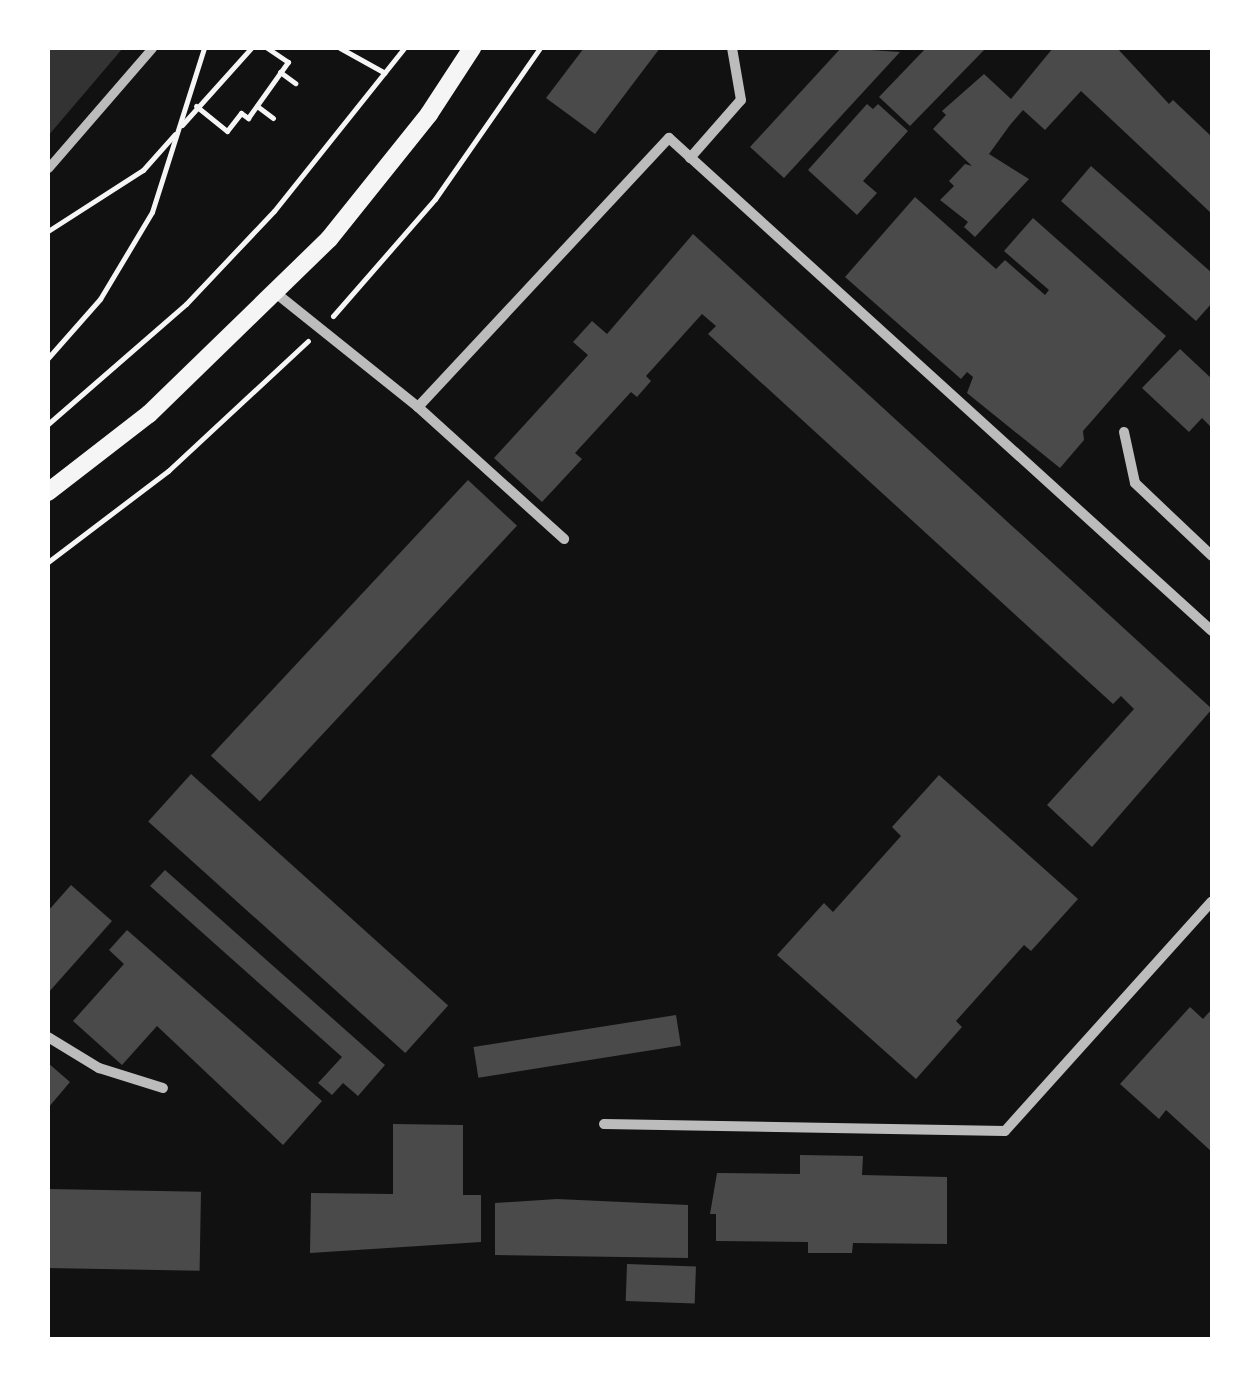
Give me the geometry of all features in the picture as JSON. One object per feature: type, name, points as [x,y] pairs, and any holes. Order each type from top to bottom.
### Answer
[{"type":"main road","points":[[48,492],[148,414],[277,294],[418,128],[472,48]]},
{"type":"street","points":[[48,168],[152,48]]},
{"type":"street","points":[[690,158],[741,100],[732,48]]},
{"type":"street","points":[[418,407],[669,138],[1212,631]]},
{"type":"street","points":[[277,294],[418,407],[564,539]]},
{"type":"street","points":[[1124,432],[1136,483],[1212,556]]},
{"type":"street","points":[[604,1124],[1005,1132],[1212,901]]},
{"type":"street","points":[[48,1037],[99,1068],[163,1088]]},
{"type":"path","points":[[48,358],[100,300],[133,249],[164,182],[204,48]]},
{"type":"path","points":[[48,232],[142,170],[251,48]]},
{"type":"path","points":[[234,107],[248,118],[288,62],[267,48]]},
{"type":"path","points":[[340,48],[386,74]]},
{"type":"path","points":[[48,424],[186,304],[274,211],[404,48]]},
{"type":"path","points":[[280,72],[295,83]]},
{"type":"path","points":[[196,106],[228,130],[241,113]]},
{"type":"path","points":[[256,106],[273,118]]},
{"type":"shaded area","points":[[48,48],[123,48],[48,136]]},
{"type":"building","points":[[584,48],[660,48],[595,134],[546,98]]},
{"type":"building","points":[[841,48],[900,52],[784,178],[750,147]]},
{"type":"building","points":[[926,48],[986,48],[910,126],[879,97]]},
{"type":"building","points":[[1053,48],[1117,48],[1169,104],[1173,100],[1212,137],[1212,214],[1081,91],[1045,130],[1023,110],[1010,125],[989,154],[1029,179],[975,237],[964,227],[968,222],[940,200],[954,186],[949,181],[965,164],[972,166],[933,129],[946,115],[942,111],[984,74],[1011,99]]},
{"type":"building","points":[[867,104],[873,109],[878,104],[908,131],[863,181],[877,193],[857,215],[808,170]]},
{"type":"building","points":[[1091,166],[1212,273],[1212,303],[1196,321],[1061,201]]},
{"type":"building","points":[[915,197],[996,269],[1005,260],[1045,295],[1049,290],[1004,251],[1033,218],[1166,336],[1083,431],[1084,440],[1060,468],[967,393],[973,377],[967,372],[961,379],[845,277]]},
{"type":"building","points":[[693,234],[1212,709],[1092,847],[1047,805],[1134,709],[1121,696],[1113,704],[708,334],[716,326],[702,314],[646,376],[651,381],[637,397],[631,392],[575,453],[582,459],[542,502],[494,458],[588,355],[573,342],[592,321],[607,334]]},
{"type":"building","points":[[1180,349],[1212,379],[1212,428],[1202,418],[1189,432],[1142,388]]},
{"type":"building","points":[[468,480],[517,526],[260,801],[211,756]]},
{"type":"building","points":[[191,774],[448,1006],[405,1053],[148,822]]},
{"type":"building","points":[[939,775],[1078,899],[1031,951],[1024,945],[956,1021],[962,1027],[916,1079],[777,955],[824,903],[833,912],[901,836],[892,827]]},
{"type":"building","points":[[165,870],[385,1065],[358,1096],[343,1083],[332,1095],[318,1083],[342,1057],[150,886]]},
{"type":"building","points":[[71,885],[112,921],[48,993],[48,911]]},
{"type":"building","points":[[127,930],[322,1101],[283,1145],[157,1026],[122,1065],[73,1021],[124,964],[109,950]]},
{"type":"building","points":[[1190,1007],[1203,1019],[1212,1009],[1212,1152],[1166,1110],[1159,1119],[1120,1084]]},
{"type":"building","points":[[676,1015],[681,1046],[478,1078],[474,1047]]},
{"type":"building","points":[[48,1063],[70,1082],[48,1108]]},
{"type":"building","points":[[393,1124],[463,1125],[463,1195],[481,1195],[481,1242],[310,1253],[311,1193],[393,1194]]},
{"type":"building","points":[[800,1155],[863,1156],[862,1175],[947,1177],[947,1244],[853,1243],[852,1253],[808,1253],[808,1242],[716,1241],[716,1214],[710,1214],[717,1173],[800,1174]]},
{"type":"building","points":[[48,1189],[201,1192],[200,1271],[48,1268]]},
{"type":"building","points":[[557,1199],[688,1205],[688,1258],[495,1255],[495,1203]]},
{"type":"building","points":[[627,1264],[696,1266],[695,1303],[626,1301]]}]
